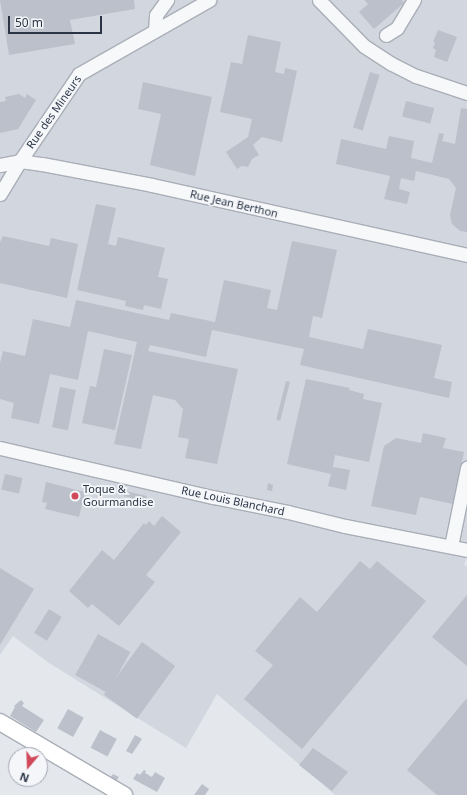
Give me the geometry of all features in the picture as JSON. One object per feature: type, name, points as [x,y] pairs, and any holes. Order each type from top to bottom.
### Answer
[{"type":"main road","points":[[0,722],[124,795]]},
{"type":"street","points":[[155,30],[156,15],[167,0]]},
{"type":"street","name":"Rue des Mineurs","points":[[0,194],[20,161],[79,74],[209,0]]},
{"type":"street","points":[[319,0],[364,46],[392,64],[416,76],[467,93]]},
{"type":"street","points":[[386,35],[397,28],[414,0]]},
{"type":"street","name":"Rue Jean Berthon","points":[[0,165],[20,161],[42,164],[152,186],[467,255]]},
{"type":"street","name":"Rue Louis Blanchard","points":[[0,448],[345,526],[467,550]]},
{"type":"street","points":[[451,546],[467,468]]},
{"type":"shaded area","points":[[0,0],[467,0],[467,558],[464,565],[467,566],[467,795],[335,795],[217,694],[186,748],[49,663],[13,636],[0,655]]},
{"type":"building","points":[[0,0],[134,0],[135,9],[70,20],[75,44],[9,55]]},
{"type":"building","points":[[364,0],[402,0],[404,3],[374,29],[359,12],[368,4]]},
{"type":"building","points":[[438,30],[457,37],[447,62],[434,57],[436,50],[433,48],[435,42],[433,42]]},
{"type":"building","points":[[248,35],[281,42],[275,72],[284,74],[285,68],[297,71],[282,142],[262,137],[253,145],[259,155],[252,159],[248,167],[242,166],[237,169],[226,152],[248,137],[252,119],[220,112],[231,62],[242,64]]},
{"type":"building","points":[[370,72],[380,75],[363,130],[353,127]]},
{"type":"building","points":[[143,82],[212,97],[195,176],[150,165],[161,114],[138,109]]},
{"type":"building","points":[[19,94],[25,98],[27,94],[36,100],[18,129],[0,133],[0,102],[6,101],[5,97]]},
{"type":"building","points":[[406,101],[434,108],[430,124],[402,117]]},
{"type":"building","points":[[461,108],[467,109],[467,232],[460,231],[452,224],[450,215],[456,188],[449,179],[416,171],[414,181],[401,178],[399,189],[410,192],[407,204],[384,199],[390,176],[336,164],[341,139],[386,149],[389,136],[414,141],[411,158],[432,163],[439,133],[444,134],[442,141],[455,144]]},
{"type":"building","points":[[96,204],[116,208],[108,244],[116,246],[118,237],[165,248],[158,277],[168,279],[161,309],[144,305],[143,310],[125,306],[126,301],[77,290]]},
{"type":"building","points":[[3,236],[49,246],[51,238],[78,244],[67,298],[0,283],[0,242]]},
{"type":"building","points":[[292,241],[337,250],[322,318],[313,316],[309,337],[363,349],[368,329],[442,345],[434,378],[452,382],[449,398],[300,365],[304,349],[212,330],[206,357],[150,345],[148,351],[238,369],[217,464],[185,458],[189,439],[178,437],[183,409],[175,400],[153,395],[141,449],[114,444],[137,342],[88,331],[78,380],[50,374],[39,424],[11,418],[14,403],[0,399],[0,363],[3,351],[25,356],[33,319],[70,327],[76,300],[169,320],[171,313],[215,322],[224,280],[271,290],[267,308],[277,310]]},
{"type":"building","points":[[104,349],[132,355],[115,430],[82,423],[90,386],[96,387]]},
{"type":"building","points":[[306,379],[350,388],[349,390],[364,394],[363,399],[382,403],[369,462],[335,455],[333,467],[350,470],[346,490],[328,486],[331,474],[287,464]]},
{"type":"building","points":[[286,381],[290,382],[280,421],[276,420]]},
{"type":"building","points":[[60,387],[76,390],[68,430],[52,427]]},
{"type":"building","points":[[423,433],[446,438],[443,448],[464,452],[453,504],[420,497],[416,515],[371,506],[384,446],[396,438],[421,443]]},
{"type":"building","points":[[5,474],[23,478],[19,494],[1,490]]},
{"type":"building","points":[[46,482],[85,492],[79,517],[45,509],[47,503],[42,502]]},
{"type":"building","points":[[268,483],[273,485],[272,491],[267,490]]},
{"type":"building","points":[[125,491],[147,496],[145,504],[138,502],[139,500],[124,496]]},
{"type":"building","points":[[162,516],[181,532],[146,575],[155,582],[119,626],[92,604],[88,608],[69,591],[102,550],[114,560],[144,523],[146,525],[149,521],[154,526]]},
{"type":"building","points":[[360,561],[370,569],[377,561],[426,601],[302,749],[244,699],[273,665],[255,651],[300,597],[317,612]]},
{"type":"building","points":[[0,568],[34,589],[0,645]]},
{"type":"building","points":[[467,595],[467,666],[432,637]]},
{"type":"building","points":[[49,609],[62,617],[47,641],[34,633]]},
{"type":"building","points":[[98,634],[130,652],[108,693],[75,675]]},
{"type":"building","points":[[142,642],[175,666],[137,719],[104,695]]},
{"type":"building","points":[[467,698],[467,795],[437,795],[407,770]]},
{"type":"building","points":[[21,700],[24,703],[22,706],[44,720],[36,732],[10,716],[15,707],[14,706]]},
{"type":"building","points":[[68,709],[84,718],[73,737],[57,728]]},
{"type":"building","points":[[100,730],[117,739],[107,757],[91,748]]},
{"type":"building","points":[[135,735],[142,739],[132,754],[126,751]]},
{"type":"building","points":[[313,748],[348,772],[332,791],[299,765]]},
{"type":"building","points":[[144,770],[146,771],[145,773],[152,777],[155,772],[165,778],[157,792],[133,779],[137,773],[140,775]]},
{"type":"building","points":[[113,774],[119,777],[116,781],[111,777]]},
{"type":"building","points":[[202,784],[209,789],[205,795],[194,795]]},
{"type":"place","name":"Toque & Gourmandise","points":[[75,496]]}]
